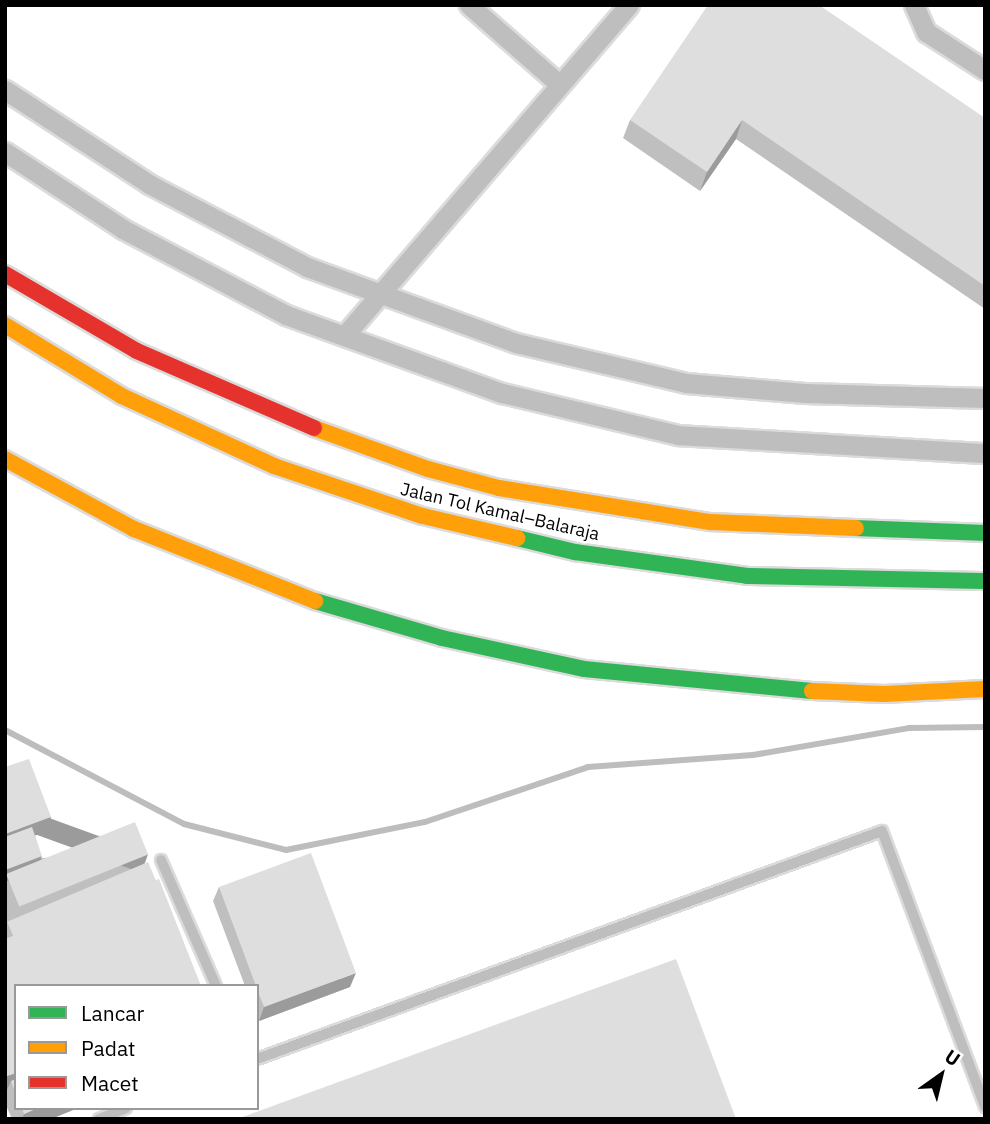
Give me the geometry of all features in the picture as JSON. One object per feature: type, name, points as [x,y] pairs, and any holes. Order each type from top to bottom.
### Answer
[{"type":"highway","points":[[5,274],[137,351],[258,407],[349,442],[499,488],[710,522],[985,533]]},
{"type":"highway","name":"Jalan Tol Kamal–Balaraja","points":[[5,325],[122,396],[274,466],[423,516],[575,552],[747,576],[985,581]]},
{"type":"highway","points":[[5,459],[134,528],[218,565],[310,599],[442,638],[584,668],[752,688],[884,694],[985,689]]},
{"type":"street","points":[[469,5],[559,84]]},
{"type":"street","points":[[344,335],[377,292],[629,5]]},
{"type":"street","points":[[914,5],[926,32],[985,70]]},
{"type":"street","points":[[5,90],[149,184],[307,267],[516,343],[686,383],[805,393],[985,398]]},
{"type":"street","points":[[5,152],[123,229],[286,315],[502,393],[678,435],[985,453]]},
{"type":"lane","points":[[259,1058],[882,831],[985,1107]]},
{"type":"lane","points":[[161,860],[215,984]]},
{"type":"lane","points":[[99,1119],[121,1110]]},
{"type":"building","points":[[708,5],[819,5],[985,118],[985,286],[742,120],[707,172],[630,120]]},
{"type":"building","points":[[29,759],[51,817],[5,834],[5,767]]},
{"type":"building","points":[[135,822],[148,854],[19,907],[6,874]]},
{"type":"building","points":[[32,827],[42,856],[5,870],[5,837]]},
{"type":"building","points":[[311,853],[356,973],[264,1007],[259,994],[259,984],[255,984],[219,887]]},
{"type":"building","points":[[148,862],[156,881],[15,941],[7,922]]},
{"type":"building","points":[[159,879],[200,984],[14,984],[14,1074],[7,1076],[5,939]]},
{"type":"building","points":[[676,959],[736,1119],[237,1119]]},
{"type":"waterway","points":[[5,730],[184,824],[286,850],[425,822],[588,767],[753,755],[909,728],[985,727]]},
{"type":"traffic: fast","points":[[856,528],[985,533]]},
{"type":"traffic: fast","points":[[517,538],[575,552],[747,576],[985,581]]},
{"type":"traffic: fast","points":[[315,601],[442,638],[584,669],[812,691]]},
{"type":"traffic: slow","points":[[5,325],[122,396],[274,466],[423,516],[517,538]]},
{"type":"traffic: slow","points":[[314,428],[428,469],[499,488],[710,522],[856,528]]},
{"type":"traffic: slow","points":[[5,459],[134,529],[315,601]]},
{"type":"traffic: slow","points":[[812,691],[884,694],[985,689]]},
{"type":"traffic: jam","points":[[5,274],[137,351],[314,428]]}]
